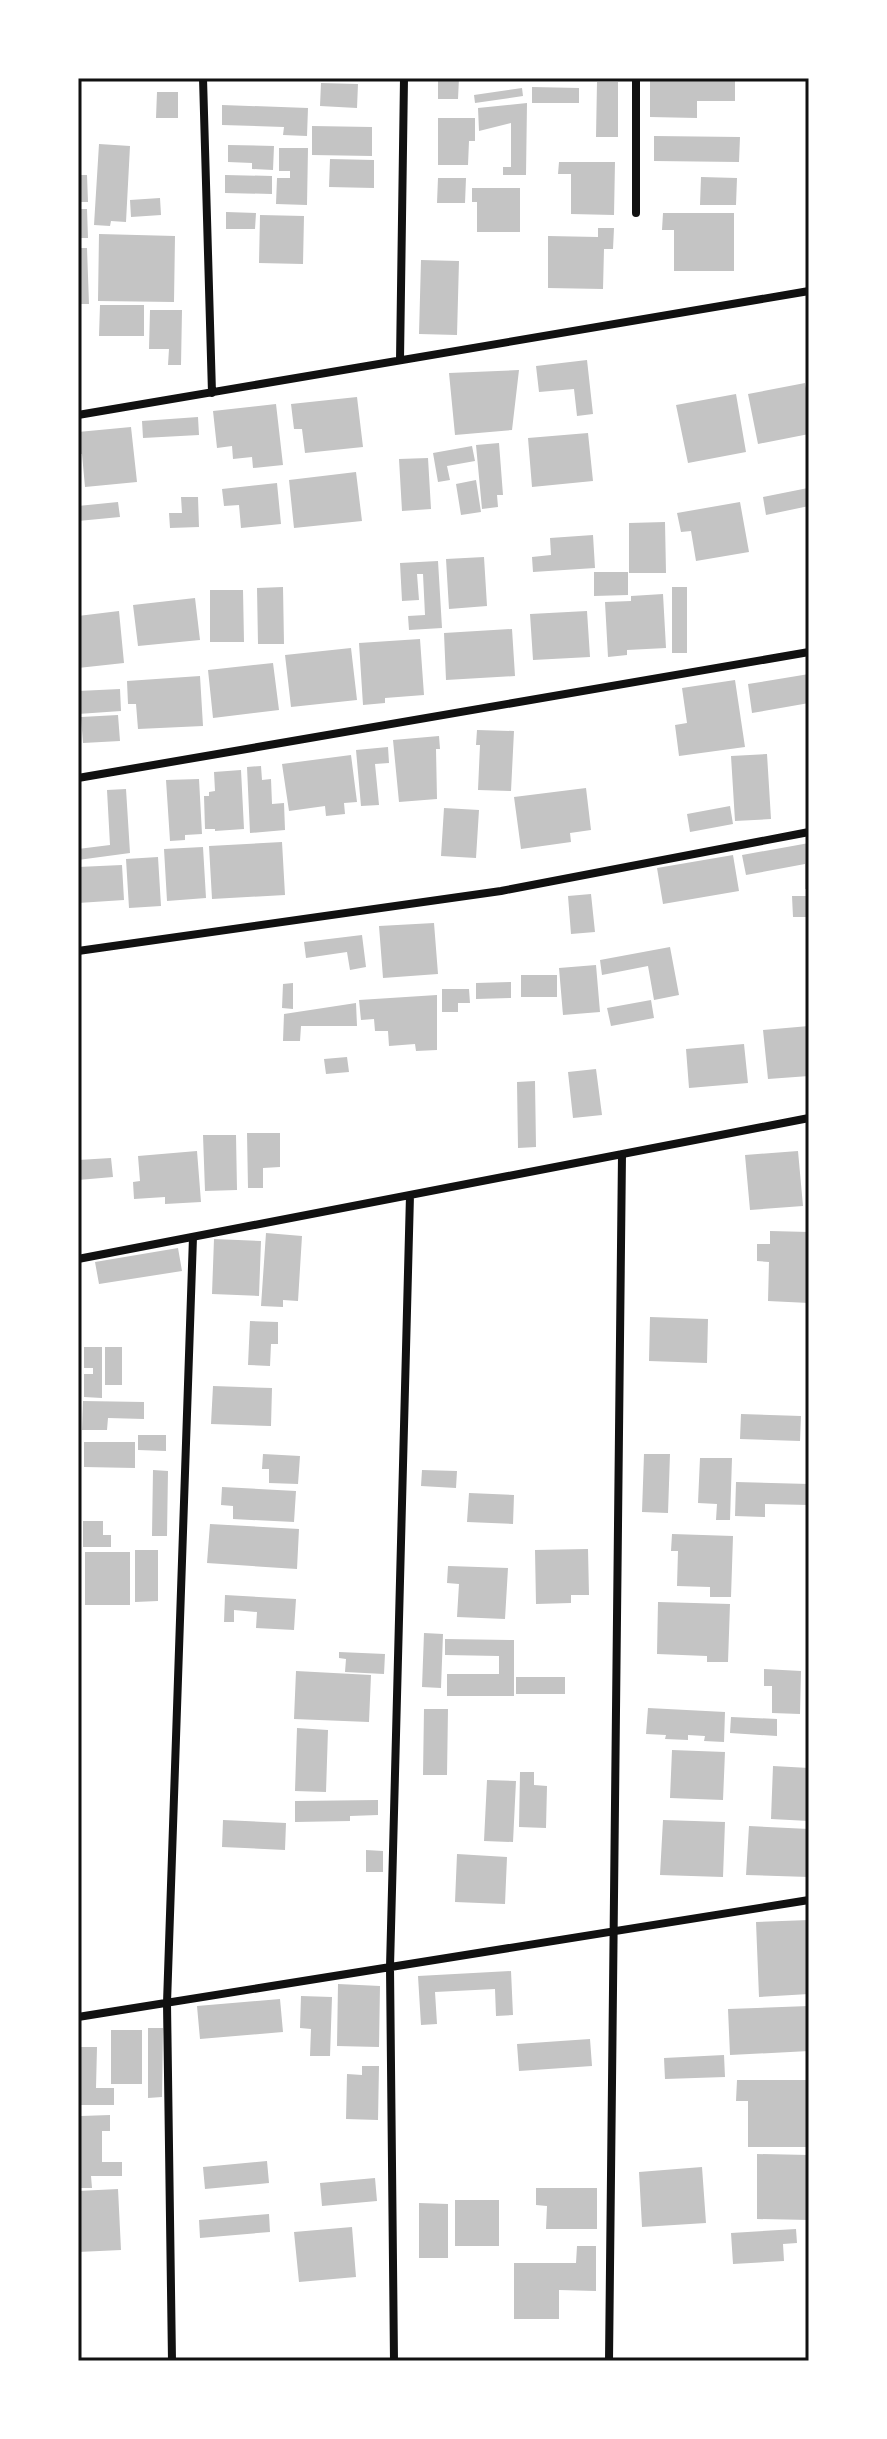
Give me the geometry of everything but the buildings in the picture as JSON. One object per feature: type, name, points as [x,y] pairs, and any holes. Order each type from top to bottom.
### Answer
[{"type":"street","points":[[203,78],[212,393]]},
{"type":"street","points":[[400,360],[404,78]]},
{"type":"street","points":[[636,78],[636,213]]},
{"type":"street","points":[[78,415],[809,291]]},
{"type":"street","points":[[78,778],[809,652]]},
{"type":"street","points":[[78,951],[501,891],[809,832]]},
{"type":"street","points":[[78,1259],[809,1118]]},
{"type":"street","points":[[609,2361],[622,1154]]},
{"type":"street","points":[[394,2361],[390,1967],[410,1195]]},
{"type":"street","points":[[172,2361],[167,2003],[193,1237]]},
{"type":"street","points":[[78,2017],[809,1900]]}]
